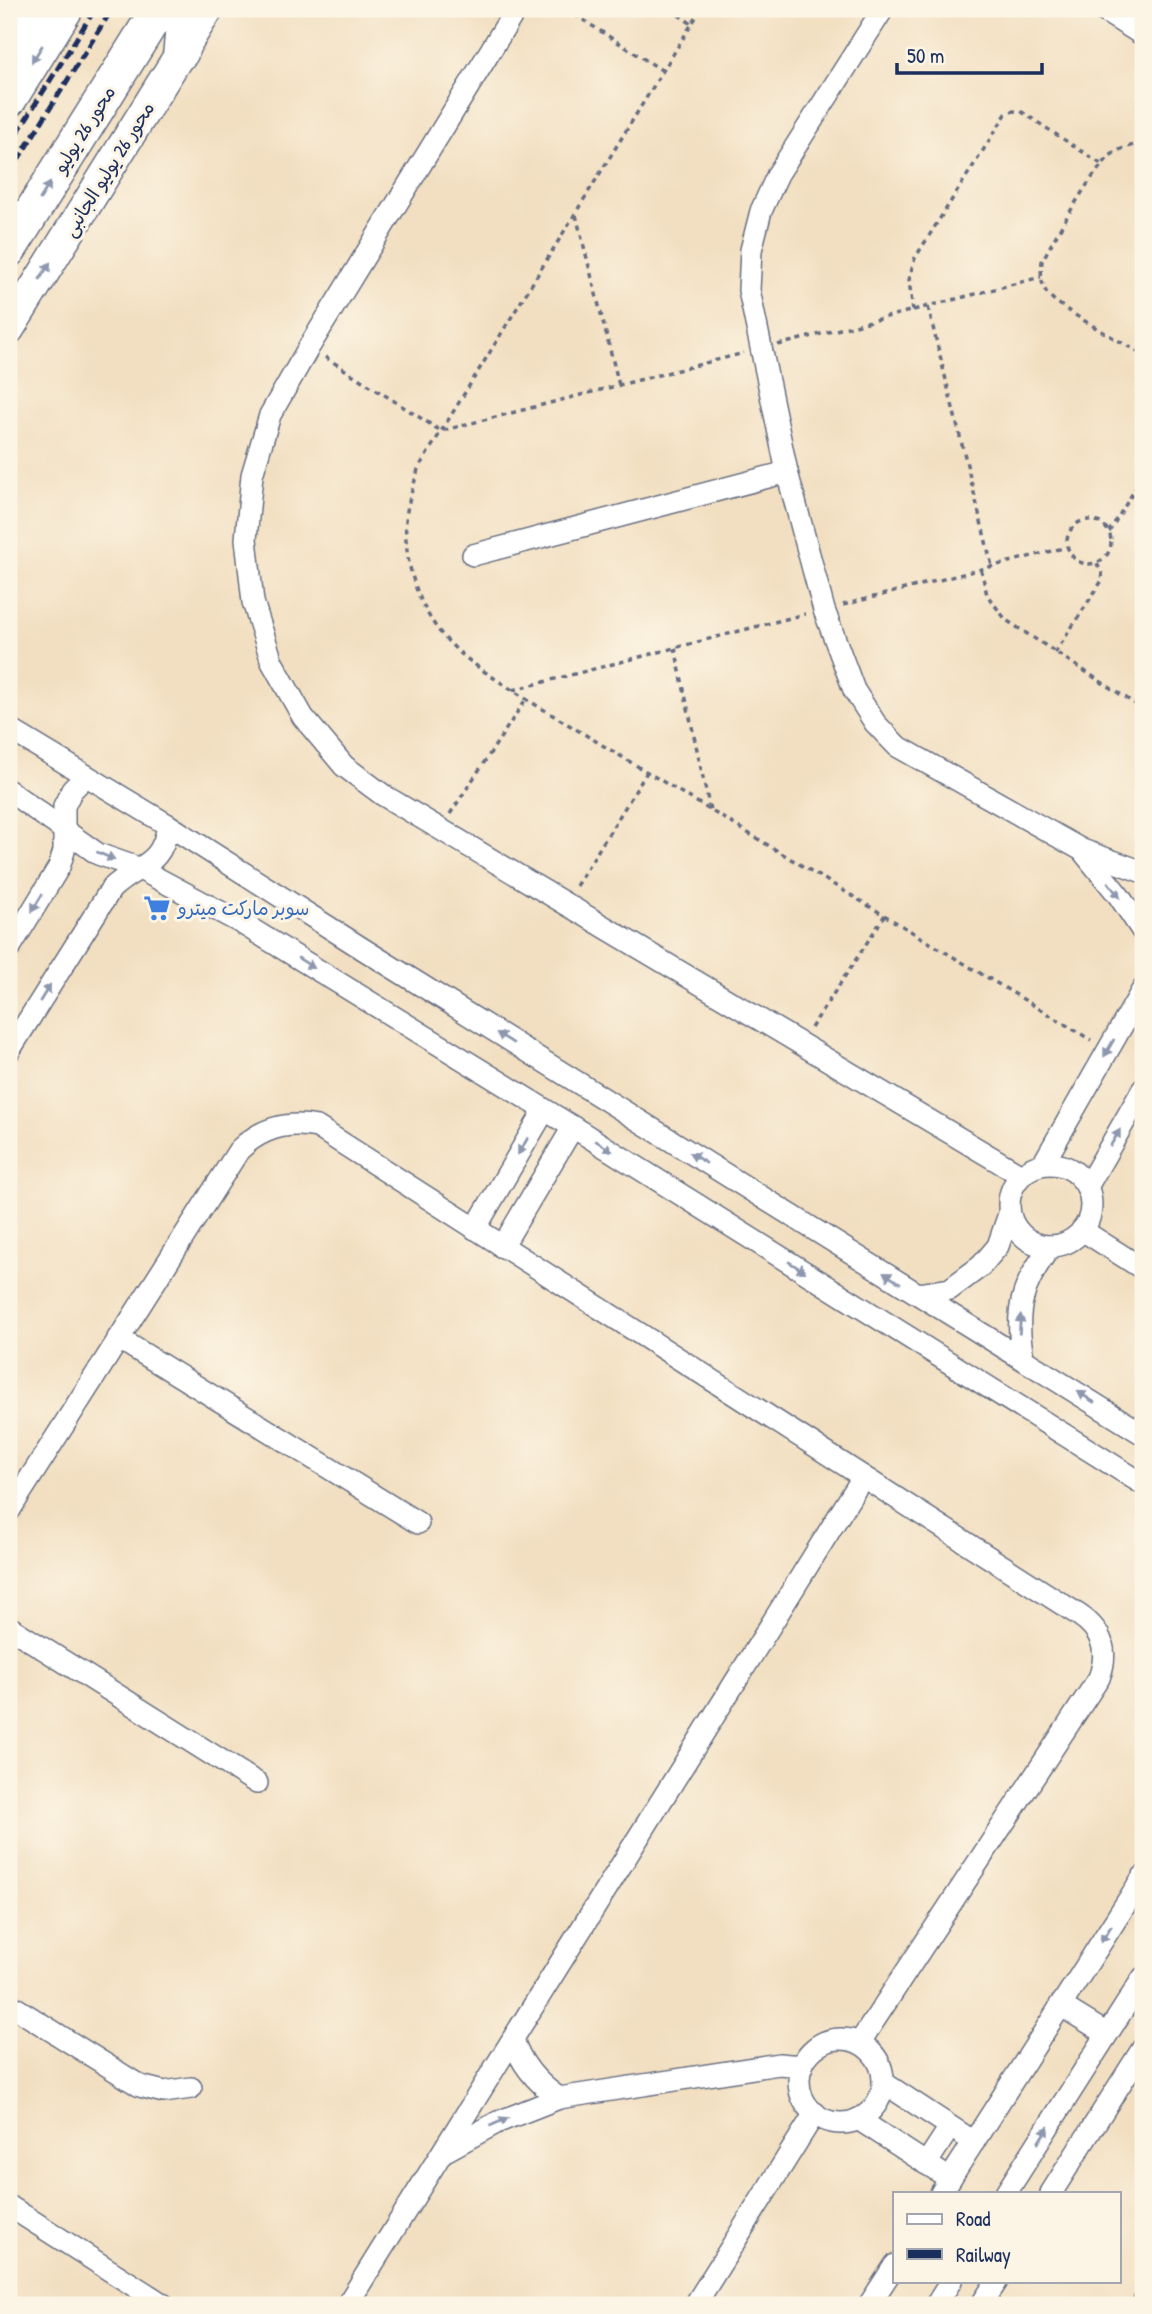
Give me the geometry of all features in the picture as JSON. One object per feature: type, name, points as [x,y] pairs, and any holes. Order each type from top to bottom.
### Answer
[{"type":"highway","points":[[9,48],[45,9]]},
{"type":"highway","points":[[9,99],[65,9]]},
{"type":"highway","name":"محور 26 يوليو","points":[[9,249],[159,9]]},
{"type":"highway","points":[[181,52],[185,9]]},
{"type":"main road","name":"محور 26 يوليو الجانبى","points":[[9,329],[208,9]]},
{"type":"street","points":[[516,9],[270,415],[252,475],[246,539],[253,602],[272,662],[303,717],[344,765],[383,795],[1021,1175]]},
{"type":"street","points":[[883,9],[778,174],[761,211],[751,250],[749,290],[787,472],[824,610],[854,690],[876,723],[897,746],[1082,850],[1143,872]]},
{"type":"street","points":[[1101,9],[1143,35]]},
{"type":"street","points":[[473,555],[787,472]]},
{"type":"street","points":[[9,729],[168,825],[1143,1434]]},
{"type":"street","points":[[9,949],[59,867],[64,850],[64,806],[72,790],[86,776]]},
{"type":"street","points":[[9,791],[98,854],[138,868],[243,924],[1143,1484]]},
{"type":"street","points":[[9,1051],[111,889],[157,856],[166,843],[168,825]]},
{"type":"street","points":[[1082,850],[1143,932]]},
{"type":"street","points":[[1043,1164],[1143,989]]},
{"type":"street","points":[[1087,1187],[1143,1089]]},
{"type":"street","points":[[474,1229],[544,1111]]},
{"type":"street","points":[[9,1511],[232,1160],[248,1141],[271,1129],[294,1124],[317,1127],[1088,1621],[1101,1638],[1105,1658],[1099,1678],[860,2042]]},
{"type":"street","points":[[502,1247],[573,1127]]},
{"type":"street","points":[[1043,1164],[1054,1164],[1073,1171],[1087,1187],[1091,1209],[1082,1230],[1063,1244],[1037,1244],[1024,1237],[1009,1214],[1008,1200],[1012,1187],[1021,1175],[1043,1164]]},
{"type":"street","points":[[918,1294],[950,1289],[981,1266],[998,1246],[1009,1214]]},
{"type":"street","points":[[1082,1230],[1143,1269]]},
{"type":"street","points":[[1023,1357],[1018,1330],[1024,1290],[1032,1271],[1051,1246]]},
{"type":"street","points":[[118,1338],[418,1523]]},
{"type":"street","points":[[347,2305],[863,1477]]},
{"type":"street","points":[[9,1627],[257,1783]]},
{"type":"street","points":[[858,2119],[926,2164],[945,2186],[1143,1877]]},
{"type":"street","points":[[1007,2192],[1143,1978]]},
{"type":"street","points":[[9,2004],[140,2086],[164,2092],[191,2088]]},
{"type":"street","points":[[1060,2005],[1107,2034]]},
{"type":"street","points":[[513,2039],[525,2066],[559,2098]]},
{"type":"street","points":[[832,2039],[860,2042],[873,2052],[882,2067],[884,2084],[880,2098],[871,2111],[858,2119],[835,2122],[824,2119],[815,2113],[802,2096],[799,2076],[802,2066],[809,2054],[819,2045],[832,2039]]},
{"type":"street","points":[[1052,2192],[1143,2048]]},
{"type":"street","points":[[442,2153],[498,2122],[559,2098],[779,2064],[802,2066]]},
{"type":"street","points":[[884,2084],[974,2142]]},
{"type":"street","points":[[695,2305],[815,2113]]},
{"type":"street","points":[[926,2164],[950,2127]]},
{"type":"street","points":[[9,2206],[164,2305]]},
{"type":"street","points":[[869,2305],[893,2268]]},
{"type":"street","points":[[936,2305],[950,2282]]},
{"type":"street","points":[[981,2305],[995,2282]]},
{"type":"path","points":[[566,9],[663,71]]},
{"type":"path","points":[[670,9],[692,24]]},
{"type":"path","points":[[701,9],[418,470],[407,512],[407,556],[420,599],[443,636],[476,666],[526,699],[1108,1051]]},
{"type":"path","points":[[913,311],[909,279],[915,258],[1006,114],[1013,111],[1022,112],[1101,164]]},
{"type":"path","points":[[1143,144],[1116,152],[1101,164],[1042,261],[1041,277],[1047,293],[1059,304],[1143,355]]},
{"type":"path","points":[[575,213],[619,385]]},
{"type":"path","points":[[928,306],[992,566]]},
{"type":"path","points":[[309,347],[441,431]]},
{"type":"path","points":[[1109,532],[1143,476]]},
{"type":"path","points":[[1092,520],[1102,524],[1109,532],[1111,544],[1106,556],[1096,563],[1084,564],[1073,558],[1067,547],[1067,537],[1073,527],[1081,522],[1092,520]]},
{"type":"path","points":[[513,690],[1067,547]]},
{"type":"path","points":[[1055,653],[1103,579],[1096,563]]},
{"type":"path","points":[[981,569],[987,595],[998,613],[1013,626],[1143,709]]},
{"type":"path","points":[[675,648],[710,810]]},
{"type":"path","points":[[440,829],[526,699]]},
{"type":"path","points":[[565,903],[647,772]]},
{"type":"path","points":[[800,1044],[885,915]]},
{"type":"railway","points":[[9,146],[95,9]]},
{"type":"railway","points":[[9,174],[112,9]]},
{"type":"place","name":"سوبر ماركت ميترو","points":[[157,908]]}]
